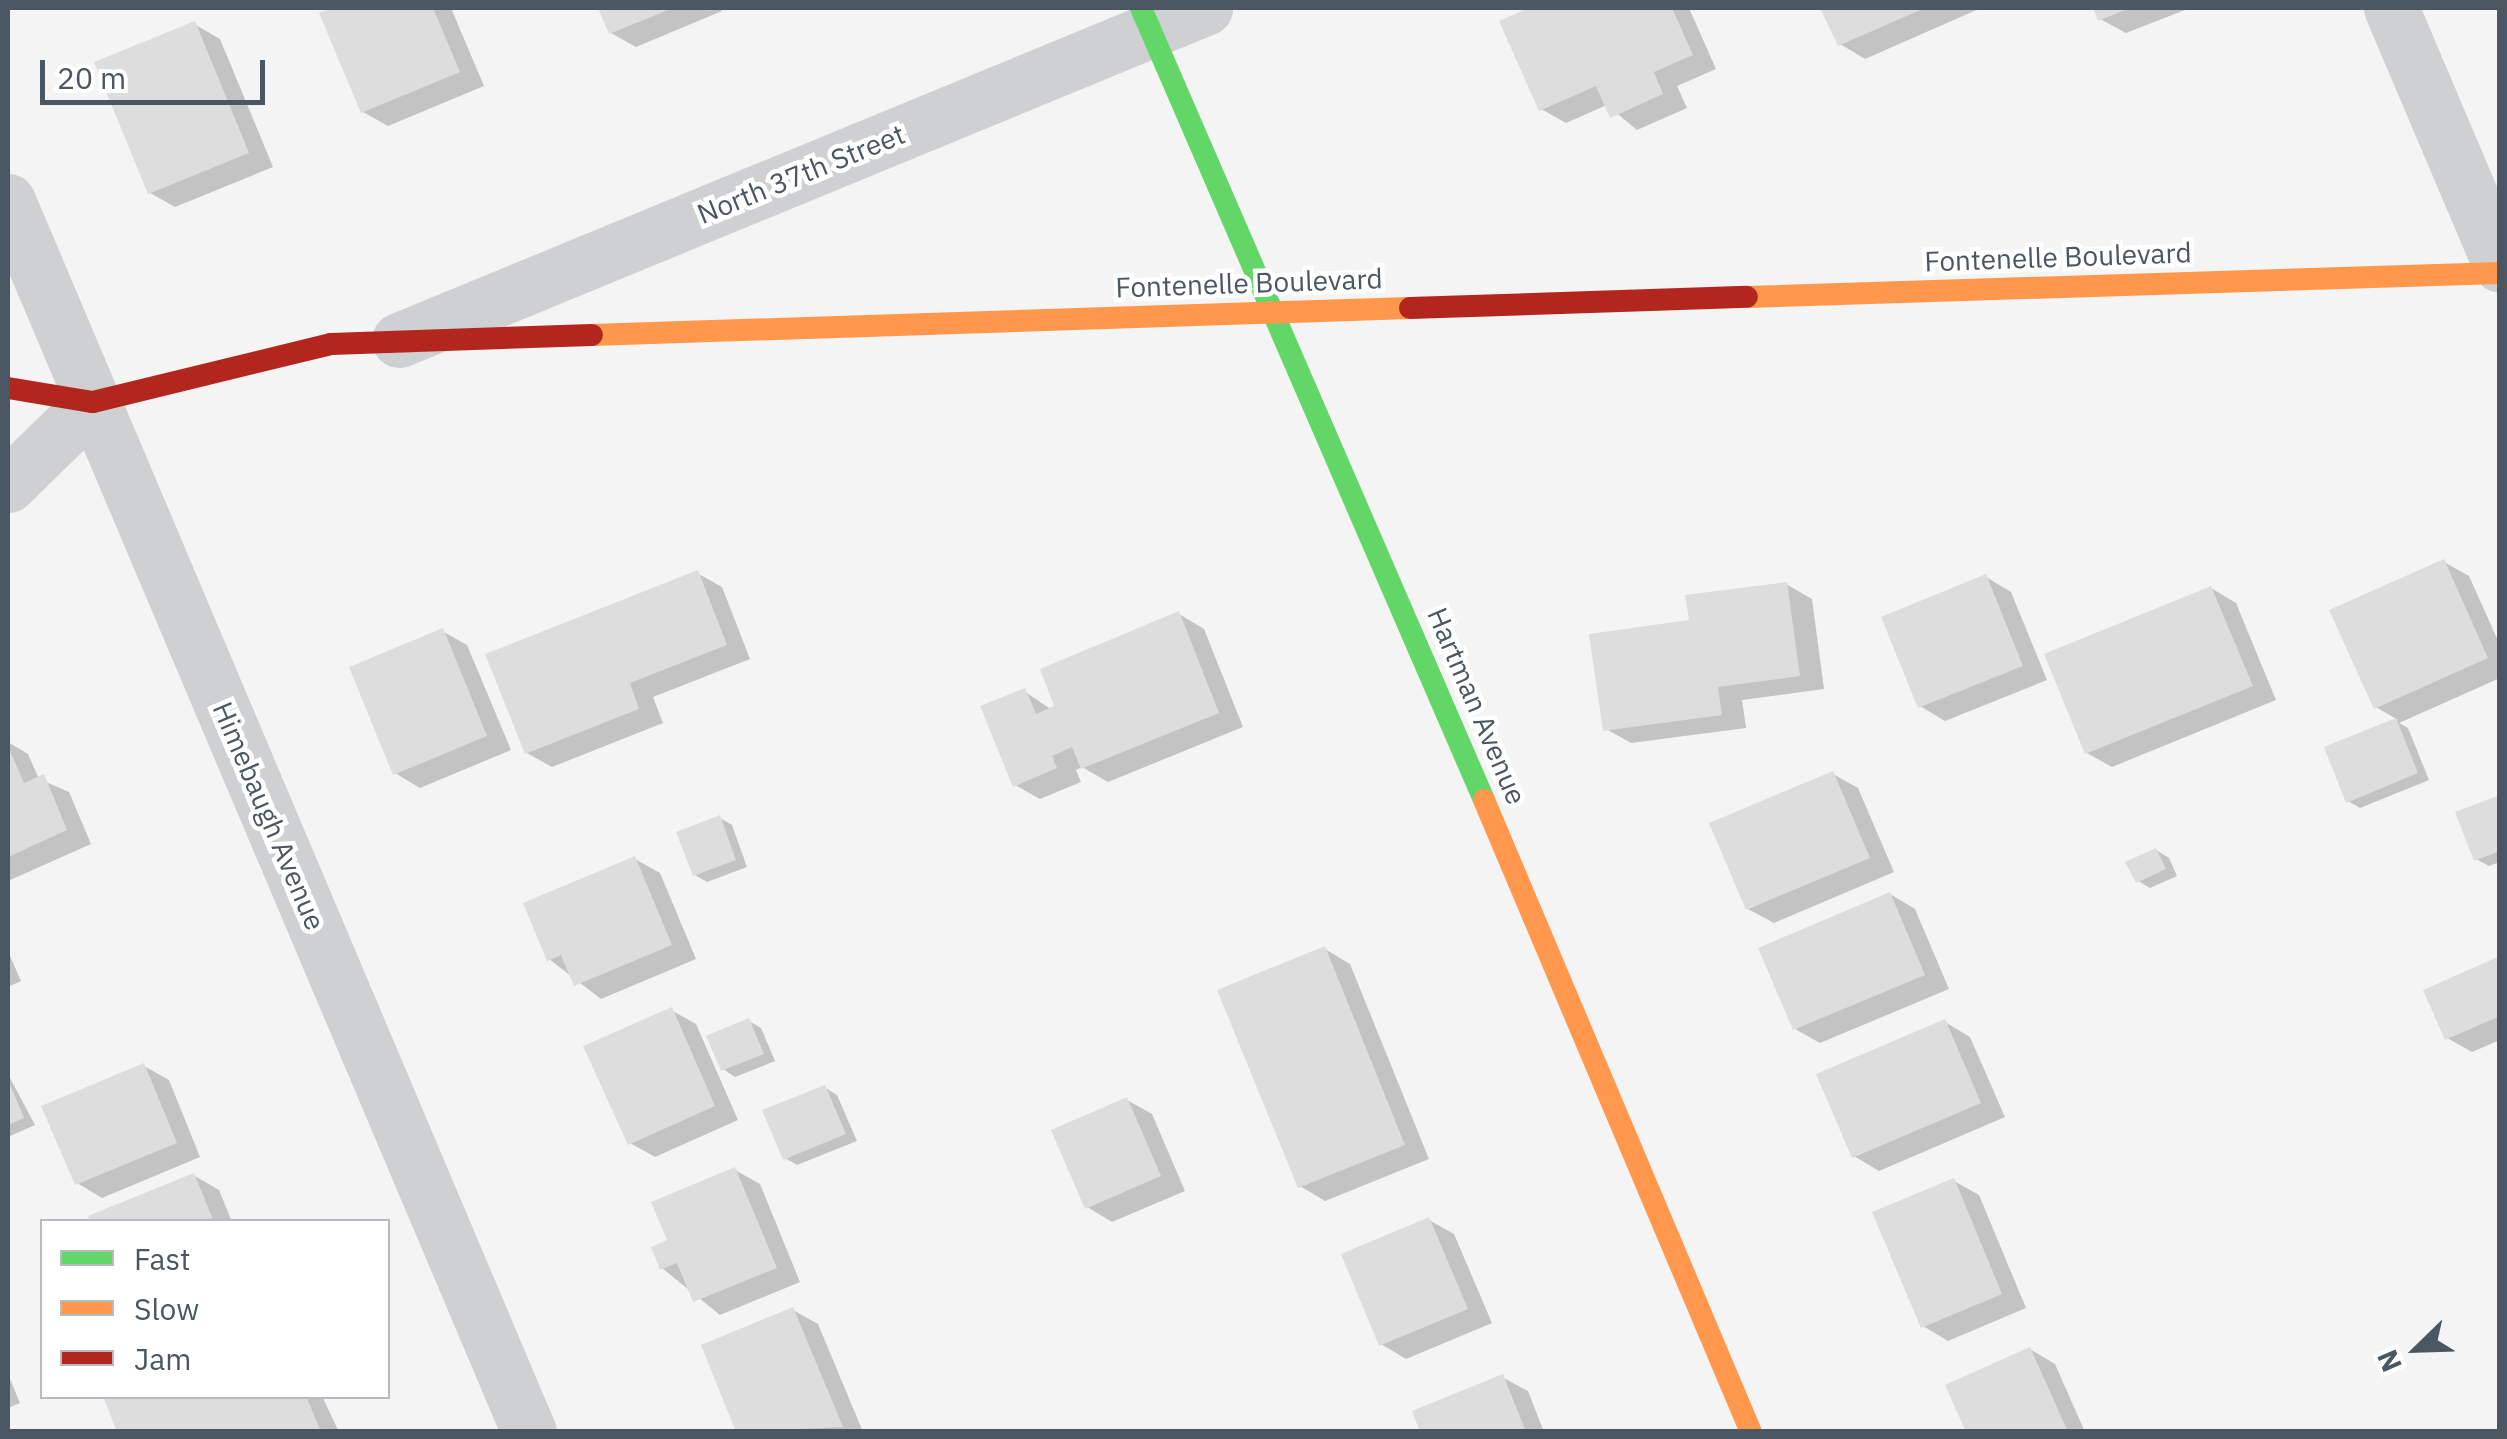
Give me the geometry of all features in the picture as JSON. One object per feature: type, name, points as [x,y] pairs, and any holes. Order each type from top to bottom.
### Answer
[{"type":"main road","name":"Hartman Avenue","points":[[1146,19],[1278,312],[1751,1432]]},
{"type":"main road","name":"Fontenelle Boulevard","points":[[8,388],[93,402],[332,344],[397,340],[2500,273]]},
{"type":"street","name":"North 37th Street","points":[[397,340],[1146,19],[1205,8]]},
{"type":"street","points":[[2391,8],[2500,265]]},
{"type":"street","name":"Himebaugh Avenue","points":[[8,201],[529,1432]]},
{"type":"street","points":[[8,485],[93,402]]},
{"type":"building","points":[[332,8],[433,8],[460,72],[361,113],[319,13]]},
{"type":"building","points":[[598,8],[673,8],[609,34]]},
{"type":"building","points":[[1529,8],[1672,8],[1693,55],[1654,72],[1663,94],[1610,118],[1596,86],[1539,111],[1499,21]]},
{"type":"building","points":[[1820,8],[1925,8],[1838,46]]},
{"type":"building","points":[[2093,8],[2130,8],[2098,21]]},
{"type":"building","points":[[195,21],[249,153],[148,194],[94,62]]},
{"type":"building","points":[[2444,559],[2488,658],[2374,709],[2329,610]]},
{"type":"building","points":[[698,570],[727,645],[630,683],[639,709],[525,754],[485,654]]},
{"type":"building","points":[[1986,574],[2023,666],[1918,708],[1881,617]]},
{"type":"building","points":[[1787,582],[1800,676],[1718,687],[1722,715],[1603,731],[1589,634],[1689,620],[1685,595]]},
{"type":"building","points":[[2211,586],[2253,686],[2085,754],[2044,654]]},
{"type":"building","points":[[1179,611],[1219,713],[1081,769],[1072,747],[1052,756],[1057,768],[1013,787],[980,706],[1025,688],[1036,714],[1054,706],[1040,669]]},
{"type":"building","points":[[443,628],[487,736],[393,775],[349,667]]},
{"type":"building","points":[[2396,718],[2418,773],[2346,803],[2324,747]]},
{"type":"building","points":[[8,746],[24,783],[44,774],[67,830],[8,857]]},
{"type":"building","points":[[1833,771],[1870,858],[1746,910],[1709,823]]},
{"type":"building","points":[[2500,795],[2500,851],[2474,861],[2455,812]]},
{"type":"building","points":[[720,815],[736,860],[693,876],[676,832]]},
{"type":"building","points":[[2156,848],[2166,869],[2136,883],[2125,862]]},
{"type":"building","points":[[635,856],[672,945],[574,986],[561,955],[547,961],[523,903]]},
{"type":"building","points":[[1890,892],[1925,975],[1793,1030],[1758,948]]},
{"type":"building","points":[[1325,946],[1405,1145],[1298,1188],[1217,990]]},
{"type":"building","points":[[2500,956],[2500,1016],[2445,1040],[2423,990]]},
{"type":"building","points":[[672,1007],[715,1106],[628,1145],[583,1046]]},
{"type":"building","points":[[749,1018],[764,1054],[721,1071],[706,1036]]},
{"type":"building","points":[[1945,1019],[1981,1103],[1852,1158],[1816,1074]]},
{"type":"building","points":[[144,1063],[177,1143],[75,1185],[41,1106]]},
{"type":"building","points":[[8,1080],[24,1118],[8,1125]]},
{"type":"building","points":[[825,1085],[846,1134],[783,1160],[762,1110]]},
{"type":"building","points":[[1127,1097],[1161,1176],[1085,1209],[1051,1130]]},
{"type":"building","points":[[735,1167],[777,1268],[693,1302],[677,1263],[660,1270],[651,1247],[667,1240],[651,1202]]},
{"type":"building","points":[[194,1173],[213,1219],[89,1219],[88,1216]]},
{"type":"building","points":[[1954,1178],[2002,1294],[1921,1328],[1872,1212]]},
{"type":"building","points":[[1429,1217],[1468,1309],[1379,1346],[1341,1254]]},
{"type":"building","points":[[793,1307],[843,1427],[736,1432],[701,1345]]},
{"type":"building","points":[[2030,1347],[2068,1432],[1966,1432],[1945,1385]]},
{"type":"building","points":[[1503,1374],[1526,1432],[1420,1432],[1412,1411]]},
{"type":"building","points":[[104,1399],[307,1399],[321,1432],[117,1432]]},
{"type":"traffic: fast","points":[[1141,8],[1484,800]]},
{"type":"traffic: slow","points":[[1747,297],[2500,273]]},
{"type":"traffic: slow","points":[[592,335],[1410,308]]},
{"type":"traffic: slow","points":[[1484,800],[1751,1432]]},
{"type":"traffic: jam","points":[[1410,308],[1747,297]]},
{"type":"traffic: jam","points":[[8,388],[93,402],[331,344],[592,335]]}]
